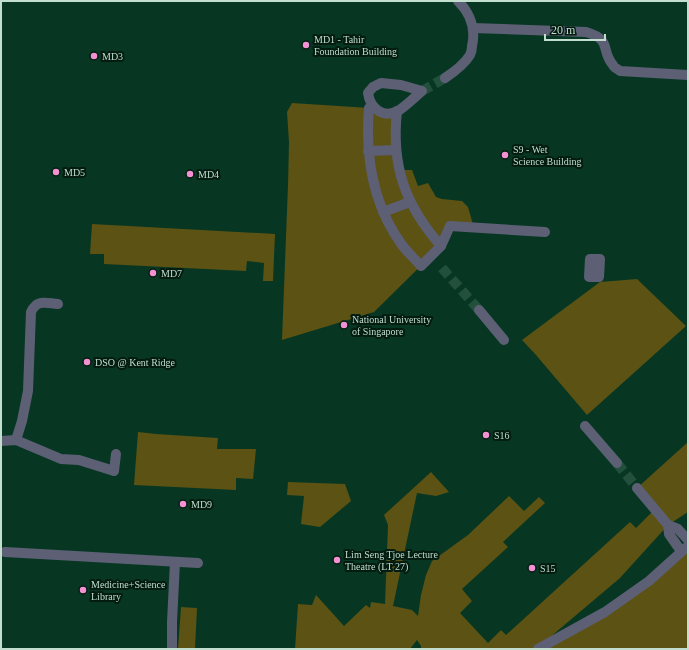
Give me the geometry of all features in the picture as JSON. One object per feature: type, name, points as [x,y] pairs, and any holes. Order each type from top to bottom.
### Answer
[{"type":"street","points":[[445,78],[458,68],[471,54],[474,39],[473,28],[469,15],[458,1]]},
{"type":"street","points":[[473,28],[586,32],[597,35],[604,43],[612,65],[620,71],[688,74]]},
{"type":"street","points":[[397,111],[387,114],[372,106],[368,94],[373,87],[380,83],[401,85],[422,91],[397,111],[395,128],[396,150],[404,188],[410,202],[426,229],[441,246]]},
{"type":"street","points":[[369,108],[367,128],[368,151],[375,189],[383,212],[392,228],[403,246],[421,266],[441,246],[450,226],[545,232]]},
{"type":"street","points":[[368,151],[396,150]]},
{"type":"street","points":[[383,212],[410,202]]},
{"type":"street","points":[[16,440],[28,390],[31,312],[34,305],[38,302],[58,304]]},
{"type":"street","points":[[480,310],[504,340]]},
{"type":"street","points":[[585,426],[617,463]]},
{"type":"street","points":[[1,441],[16,440],[61,460],[79,460],[114,471],[116,454]]},
{"type":"street","points":[[637,488],[668,525],[678,529],[688,540]]},
{"type":"street","points":[[538,649],[605,612],[649,581],[685,549],[669,534],[668,525]]},
{"type":"street","points":[[5,552],[198,563]]},
{"type":"street","points":[[172,649],[175,562]]},
{"type":"shaded area","points":[[292,103],[397,111],[400,170],[412,170],[418,186],[428,183],[436,197],[462,201],[468,207],[474,228],[450,226],[441,246],[374,312],[282,340],[289,142],[287,112]]},
{"type":"shaded area","points":[[92,224],[275,234],[273,281],[263,281],[264,263],[247,261],[246,271],[104,264],[104,254],[90,254]]},
{"type":"shaded area","points":[[637,279],[686,326],[587,415],[522,340],[600,282]]},
{"type":"shaded area","points":[[138,432],[218,438],[217,449],[256,449],[253,479],[236,478],[236,490],[134,485]]},
{"type":"shaded area","points":[[688,442],[688,512],[668,525],[620,578],[536,649],[421,649],[421,646],[417,640],[410,649],[295,649],[298,604],[312,605],[316,595],[344,626],[366,605],[370,608],[371,602],[385,604],[388,525],[384,515],[431,472],[449,492],[436,496],[417,493],[393,606],[412,610],[418,616],[426,575],[432,561],[468,535],[509,496],[524,511],[539,497],[545,503],[503,542],[508,547],[462,589],[472,601],[460,613],[488,643],[501,630],[506,635],[630,522],[636,528],[655,509],[637,488]]},
{"type":"shaded area","points":[[288,482],[345,484],[351,501],[320,527],[301,524],[304,496],[287,495]]},
{"type":"shaded area","points":[[688,546],[688,649],[538,649],[649,581]]},
{"type":"shaded area","points":[[181,607],[197,608],[195,649],[178,649]]},
{"type":"tunnel","points":[[422,91],[445,78]]},
{"type":"tunnel","points":[[442,268],[479,310]]},
{"type":"tunnel","points":[[617,463],[637,488]]},
{"type":"place","name":"MD1 - Tahir Foundation Building","points":[[306,45]]},
{"type":"place","name":"MD3","points":[[94,56]]},
{"type":"place","name":"S9 - Wet Science Building","points":[[505,155]]},
{"type":"place","name":"MD5","points":[[56,172]]},
{"type":"place","name":"MD4","points":[[190,174]]},
{"type":"place","name":"MD7","points":[[153,273]]},
{"type":"place","name":"National University of Singapore","points":[[344,325]]},
{"type":"place","name":"DSO @ Kent Ridge","points":[[87,362]]},
{"type":"place","name":"S16","points":[[486,435]]},
{"type":"place","name":"MD9","points":[[183,504]]},
{"type":"place","name":"Lim Seng Tjoe Lecture Theatre (LT 27)","points":[[337,560]]},
{"type":"place","name":"S15","points":[[532,568]]},
{"type":"place","name":"Medicine+Science Library","points":[[83,590]]}]
